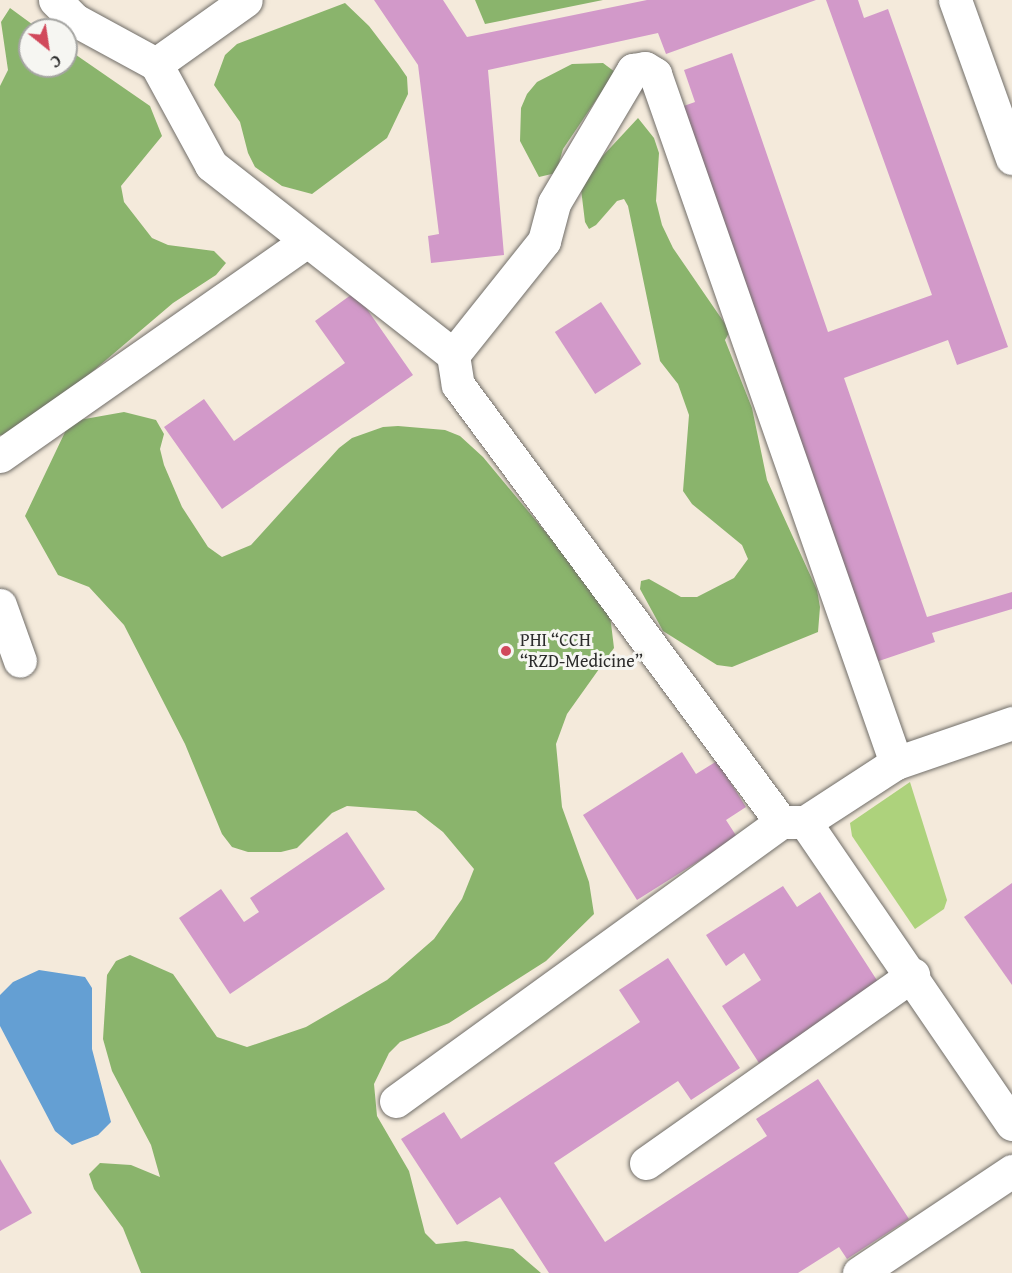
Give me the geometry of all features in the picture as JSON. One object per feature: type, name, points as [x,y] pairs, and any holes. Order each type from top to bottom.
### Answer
[{"type":"street","points":[[55,0],[75,20],[156,64],[211,165],[306,242],[453,355],[458,385],[913,975],[1012,1124]]},
{"type":"street","points":[[156,64],[246,0]]},
{"type":"street","points":[[954,0],[1012,158]]},
{"type":"street","points":[[453,355],[544,241],[554,203],[633,70],[645,68],[655,74],[896,763]]},
{"type":"street","points":[[0,456],[306,242]]},
{"type":"street","points":[[0,604],[20,661]]},
{"type":"street","points":[[396,1101],[793,822],[896,763],[1012,723]]},
{"type":"street","points":[[646,1163],[913,975]]},
{"type":"street","points":[[859,1273],[1012,1171]]},
{"type":"green space","points":[[475,0],[603,0],[485,24]]},
{"type":"green space","points":[[345,3],[369,26],[407,77],[408,94],[387,138],[312,194],[282,186],[255,167],[248,153],[240,122],[214,85],[225,55],[237,44]]},
{"type":"green space","points":[[10,8],[24,18],[18,18],[18,78],[78,78],[78,56],[150,106],[162,136],[121,186],[124,202],[152,238],[168,245],[214,251],[226,263],[216,275],[173,303],[79,383],[4,435],[0,435],[0,86],[8,70],[1,22]]},
{"type":"green space","points":[[603,63],[615,72],[563,149],[556,173],[539,177],[520,141],[521,108],[527,94],[537,82],[572,64]]},
{"type":"green space","points":[[638,118],[654,138],[659,153],[656,201],[662,225],[673,248],[730,331],[725,340],[752,408],[767,480],[817,590],[820,607],[818,632],[732,667],[717,665],[663,631],[640,589],[641,581],[649,579],[681,597],[697,597],[734,578],[748,559],[742,545],[692,504],[683,491],[689,415],[678,384],[660,361],[628,206],[624,199],[617,201],[596,225],[589,229],[585,222],[581,189],[598,161]]},
{"type":"green space","points":[[124,412],[156,420],[164,434],[160,449],[164,465],[182,507],[208,547],[222,557],[251,545],[339,448],[352,438],[383,427],[398,426],[445,430],[460,436],[483,457],[603,601],[610,615],[614,648],[567,714],[556,744],[562,807],[589,882],[594,914],[546,961],[449,1023],[400,1042],[389,1053],[374,1084],[377,1116],[409,1171],[425,1233],[436,1244],[466,1241],[513,1249],[541,1273],[141,1273],[123,1228],[94,1189],[89,1174],[100,1163],[131,1165],[160,1177],[151,1145],[112,1071],[103,1039],[107,975],[116,961],[130,955],[173,974],[217,1037],[247,1047],[306,1027],[387,980],[434,939],[462,899],[474,869],[443,832],[416,811],[347,806],[332,813],[297,848],[281,852],[248,852],[232,847],[222,834],[185,744],[124,625],[89,587],[58,575],[25,516],[66,430],[79,420]]},
{"type":"green space","points":[[910,782],[947,900],[944,909],[915,929],[852,836],[850,823]]},
{"type":"water","points":[[39,970],[85,977],[92,988],[92,1049],[111,1122],[98,1135],[72,1145],[55,1131],[0,1026],[0,995],[13,982]]},
{"type":"building","points":[[374,0],[443,0],[467,37],[647,0],[816,0],[666,54],[658,33],[488,70],[504,255],[431,263],[428,236],[439,234],[418,65]]},
{"type":"building","points":[[826,0],[858,0],[864,18],[888,9],[1008,347],[957,365],[948,340],[844,378],[927,617],[1012,592],[1012,609],[932,633],[935,642],[873,663],[681,107],[695,102],[684,70],[732,53],[828,332],[932,295]]},
{"type":"building","points":[[355,292],[413,375],[222,509],[164,427],[204,399],[234,441],[345,363],[315,321]]},
{"type":"building","points":[[601,302],[641,364],[595,394],[555,332]]},
{"type":"building","points":[[682,752],[696,774],[717,761],[746,807],[726,820],[737,837],[637,900],[583,815]]},
{"type":"building","points":[[347,832],[385,889],[230,994],[179,918],[221,889],[244,922],[259,912],[250,898]]},
{"type":"building","points":[[1012,883],[1012,985],[964,917]]},
{"type":"building","points":[[783,886],[797,907],[820,892],[880,985],[759,1063],[722,1006],[761,980],[744,953],[726,966],[706,935]]},
{"type":"building","points":[[668,958],[740,1068],[691,1100],[678,1081],[554,1163],[605,1242],[767,1136],[756,1119],[818,1079],[909,1219],[847,1259],[839,1247],[798,1273],[549,1273],[500,1197],[457,1225],[401,1139],[444,1112],[461,1139],[640,1022],[619,990]]},
{"type":"building","points":[[0,1159],[32,1213],[0,1231]]},
{"type":"place","name":"PHI “CCH “RZD-Medicine”","points":[[506,651]]}]
